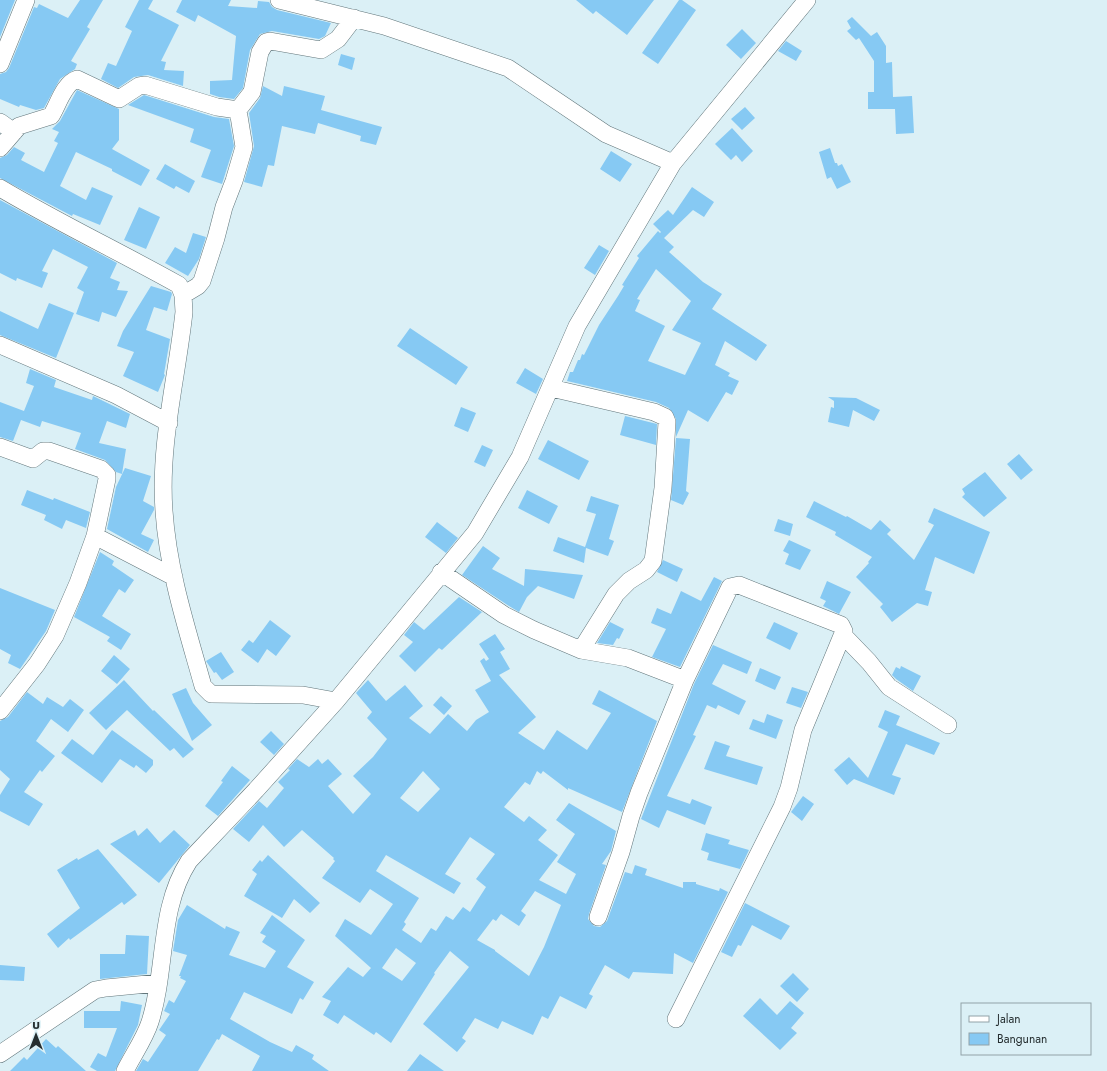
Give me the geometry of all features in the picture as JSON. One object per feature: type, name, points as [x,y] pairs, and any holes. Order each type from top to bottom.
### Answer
[{"type":"street","points":[[1,59],[26,0]]},
{"type":"street","points":[[278,0],[384,26],[508,68],[606,134],[673,163]]},
{"type":"street","points":[[125,1071],[150,1022],[172,896],[180,874],[189,861],[256,790],[336,701],[478,527],[520,457],[578,326],[673,163],[807,0]]},
{"type":"street","points":[[183,295],[198,286],[202,281],[244,147],[238,110],[252,92],[260,52],[266,42],[270,41],[321,50],[338,39],[354,18]]},
{"type":"street","points":[[0,148],[24,123],[51,116],[66,89],[74,80],[77,79],[117,98],[139,86],[145,85],[217,107],[238,110]]},
{"type":"street","points":[[0,122],[14,132]]},
{"type":"street","points":[[0,188],[52,220],[104,244],[179,285],[183,295],[183,321],[165,454],[164,511],[174,578],[203,686],[206,691],[211,694],[303,695],[336,701]]},
{"type":"street","points":[[0,345],[116,396],[169,423]]},
{"type":"street","points":[[551,388],[654,412],[665,417],[667,422],[663,488],[654,560],[646,570],[629,581],[616,594],[581,650]]},
{"type":"street","points":[[0,448],[33,459],[43,451],[50,451],[104,471],[107,479],[95,536],[78,583],[55,636],[37,664],[0,711]]},
{"type":"street","points":[[95,536],[174,578]]},
{"type":"street","points":[[441,572],[504,615],[534,630],[581,650],[628,658],[685,680]]},
{"type":"street","points":[[598,917],[621,852],[637,799],[685,680],[728,589],[732,585],[739,585],[841,625],[844,628],[843,635],[803,730],[789,788],[782,807],[676,1019]]},
{"type":"street","points":[[843,635],[869,662],[889,687],[948,724]]},
{"type":"street","points":[[0,1054],[95,990],[158,983]]},
{"type":"building","points":[[0,0],[15,0],[0,37]]},
{"type":"building","points":[[80,0],[103,0],[87,27],[90,29],[71,61],[77,64],[75,69],[60,79],[44,108],[36,110],[20,105],[19,107],[0,99],[0,74],[6,72],[9,68],[34,7],[37,8],[39,4],[68,18]]},
{"type":"building","points":[[139,0],[153,0],[148,9],[179,25],[161,61],[166,62],[164,70],[184,71],[183,86],[148,75],[134,77],[118,88],[101,79],[108,63],[116,66],[132,31],[125,27]]},
{"type":"building","points":[[182,0],[231,0],[228,6],[257,8],[258,1],[269,2],[272,7],[277,10],[331,23],[325,36],[319,39],[272,31],[260,34],[250,50],[243,88],[234,99],[219,97],[210,94],[210,81],[232,80],[236,36],[198,15],[195,22],[176,12]]},
{"type":"building","points":[[576,0],[654,0],[627,35],[596,11],[593,14]]},
{"type":"building","points":[[679,0],[682,0],[696,10],[658,64],[642,53]]},
{"type":"building","points":[[852,17],[871,36],[877,32],[886,46],[886,63],[892,62],[893,97],[912,96],[914,133],[896,134],[895,109],[868,109],[868,92],[874,92],[874,61],[859,38],[856,40],[847,31],[851,28],[847,21]]},
{"type":"building","points":[[742,29],[756,43],[741,59],[726,45]]},
{"type":"building","points":[[786,41],[802,51],[796,61],[778,51]]},
{"type":"building","points":[[341,54],[355,58],[352,70],[338,65]]},
{"type":"building","points":[[263,86],[282,96],[284,86],[325,96],[321,110],[382,127],[376,145],[360,141],[361,136],[318,123],[315,134],[282,126],[274,166],[268,165],[262,187],[244,182],[254,146],[249,113],[260,98]]},
{"type":"building","points":[[77,90],[119,109],[119,140],[112,149],[150,170],[141,186],[112,171],[112,169],[76,152],[60,186],[86,200],[92,187],[113,196],[100,225],[73,214],[72,216],[0,178],[0,158],[7,155],[14,147],[25,153],[21,160],[44,172],[58,143],[54,141],[59,132],[52,129],[60,121]]},
{"type":"building","points":[[144,95],[214,117],[229,119],[234,146],[222,184],[201,177],[211,150],[190,142],[194,129],[128,105]]},
{"type":"building","points":[[745,107],[755,118],[742,130],[731,119]]},
{"type":"building","points":[[732,128],[753,151],[742,162],[736,155],[731,160],[715,144]]},
{"type":"building","points":[[830,148],[835,163],[837,163],[838,166],[842,164],[851,182],[837,189],[831,177],[827,179],[819,152]]},
{"type":"building","points":[[611,151],[632,164],[620,182],[600,169]]},
{"type":"building","points":[[165,164],[195,181],[189,193],[176,186],[174,189],[156,179]]},
{"type":"building","points":[[692,187],[714,202],[704,217],[693,210],[664,238],[674,247],[669,252],[703,282],[722,294],[712,309],[767,345],[756,361],[725,341],[715,365],[730,373],[728,376],[739,381],[732,395],[726,392],[708,422],[688,410],[676,437],[676,419],[669,408],[656,402],[567,381],[570,372],[573,372],[578,360],[580,360],[582,354],[584,355],[599,325],[624,286],[622,285],[639,258],[637,256],[658,231],[660,233],[661,232],[653,224],[668,210],[673,215]],"holes":[[[656,269],[691,301],[672,330],[701,343],[685,375],[648,361],[665,326],[635,311],[640,300],[637,299]]]},
{"type":"building","points":[[0,200],[117,263],[110,278],[120,282],[117,290],[128,291],[116,317],[102,312],[99,322],[76,314],[84,292],[77,288],[88,267],[53,249],[42,271],[48,273],[42,288],[17,278],[16,281],[0,273]]},
{"type":"building","points":[[139,207],[160,217],[146,249],[124,240]]},
{"type":"building","points":[[193,233],[206,237],[199,259],[188,276],[165,263],[175,247],[186,253]]},
{"type":"building","points":[[599,245],[609,251],[595,275],[584,268]]},
{"type":"building","points":[[151,286],[171,292],[172,294],[167,311],[154,307],[146,330],[170,339],[165,375],[158,392],[123,376],[134,352],[117,346],[123,331]]},
{"type":"building","points":[[49,303],[74,313],[56,358],[0,335],[0,311],[38,329]]},
{"type":"building","points":[[410,328],[468,367],[456,385],[397,346]]},
{"type":"building","points":[[525,368],[543,379],[536,394],[516,383]]},
{"type":"building","points":[[30,369],[56,380],[54,387],[92,400],[93,396],[130,414],[126,428],[107,421],[99,443],[126,449],[122,474],[116,472],[105,460],[75,449],[81,433],[42,421],[40,427],[21,420],[13,441],[0,437],[0,402],[24,411],[34,386],[26,383]]},
{"type":"building","points":[[828,397],[856,398],[880,410],[874,421],[853,410],[849,427],[828,422],[831,407],[834,408],[834,401]]},
{"type":"building","points":[[461,407],[476,413],[468,432],[454,426]]},
{"type":"building","points":[[625,416],[657,424],[656,445],[620,435]]},
{"type":"building","points":[[676,438],[690,439],[686,491],[689,493],[683,505],[671,500]]},
{"type":"building","points":[[548,440],[589,461],[579,480],[538,459]]},
{"type":"building","points":[[482,445],[493,450],[485,467],[474,462]]},
{"type":"building","points":[[1019,454],[1033,470],[1021,480],[1007,464]]},
{"type":"building","points":[[125,468],[151,476],[143,501],[154,507],[154,510],[141,534],[154,540],[148,552],[107,529],[116,487]]},
{"type":"building","points":[[985,472],[1007,498],[984,517],[962,497],[965,494],[962,489]]},
{"type":"building","points":[[27,490],[53,500],[54,498],[90,512],[86,528],[66,520],[62,529],[44,520],[46,515],[21,505]]},
{"type":"building","points":[[527,490],[558,506],[549,524],[518,508]]},
{"type":"building","points":[[591,496],[619,505],[609,539],[614,541],[608,556],[586,548],[584,563],[553,551],[558,537],[585,547],[596,514],[586,511]]},
{"type":"building","points":[[814,501],[846,517],[847,516],[871,530],[880,520],[891,530],[887,534],[914,560],[934,525],[928,522],[934,508],[990,532],[974,574],[935,557],[925,590],[932,592],[928,606],[917,603],[892,622],[880,607],[883,604],[856,577],[869,563],[868,562],[872,557],[835,535],[836,532],[806,517]]},
{"type":"building","points":[[778,519],[793,524],[790,536],[774,531]]},
{"type":"building","points":[[437,522],[458,538],[446,553],[425,537]]},
{"type":"building","points":[[789,540],[811,550],[800,570],[785,564],[789,554],[783,551]]},
{"type":"building","points":[[483,546],[500,558],[492,569],[524,586],[525,569],[583,575],[574,599],[538,586],[527,597],[519,612],[462,575]]},
{"type":"building","points":[[100,552],[114,561],[112,565],[134,580],[125,593],[119,589],[102,616],[131,634],[121,650],[107,641],[110,637],[74,617]]},
{"type":"building","points":[[663,560],[683,569],[677,582],[657,572]]},
{"type":"building","points":[[714,577],[722,581],[680,667],[652,657],[666,629],[651,623],[657,608],[671,614],[681,591],[701,601]]},
{"type":"building","points":[[827,581],[851,592],[839,614],[823,606],[826,601],[820,598]]},
{"type":"building","points":[[0,588],[55,610],[46,631],[20,669],[8,663],[11,655],[0,649]]},
{"type":"building","points":[[459,597],[482,612],[442,650],[439,648],[415,672],[399,656],[413,642],[404,635],[414,622],[424,630]]},
{"type":"building","points":[[270,620],[291,636],[276,656],[267,649],[258,663],[241,650],[249,640],[253,643]]},
{"type":"building","points":[[610,622],[624,629],[619,639],[617,638],[613,645],[597,643]]},
{"type":"building","points":[[774,622],[798,633],[790,650],[766,638]]},
{"type":"building","points":[[495,634],[505,649],[500,652],[510,669],[499,675],[536,717],[518,733],[544,750],[557,730],[587,750],[611,713],[592,704],[599,690],[657,721],[622,812],[568,788],[568,790],[543,771],[541,774],[537,771],[530,785],[525,782],[504,807],[524,822],[529,816],[547,830],[538,840],[558,855],[539,880],[566,894],[576,874],[557,862],[575,834],[556,820],[569,803],[616,831],[611,851],[602,864],[606,865],[589,914],[588,919],[594,926],[600,927],[607,921],[625,872],[632,874],[635,865],[647,869],[645,875],[683,888],[683,882],[696,882],[696,884],[719,891],[720,888],[728,892],[693,963],[674,953],[673,974],[633,972],[629,979],[605,965],[589,994],[593,996],[586,1009],[560,996],[548,1019],[542,1016],[533,1035],[502,1021],[498,1029],[475,1018],[462,1038],[466,1041],[457,1052],[423,1024],[469,967],[450,951],[434,973],[435,974],[391,1043],[376,1032],[374,1035],[344,1015],[338,1024],[323,1015],[331,1001],[322,997],[348,967],[363,977],[371,968],[335,936],[345,919],[371,935],[393,904],[370,889],[360,903],[322,878],[335,861],[333,859],[334,858],[302,830],[284,847],[263,825],[249,842],[233,829],[259,801],[267,808],[284,788],[278,782],[290,770],[288,769],[297,759],[309,767],[318,759],[322,764],[328,759],[342,774],[328,786],[353,814],[371,794],[353,776],[373,757],[387,739],[367,718],[372,712],[356,693],[368,680],[386,701],[405,685],[423,706],[409,718],[430,734],[448,714],[467,731],[476,720],[489,712],[475,690],[491,681],[480,661],[484,658],[486,661],[489,659],[479,644]],"holes":[[[423,771],[440,789],[418,812],[400,798]],[[470,837],[495,854],[476,879],[486,887],[470,912],[463,907],[453,920],[446,916],[436,931],[431,928],[421,943],[402,930],[406,924],[404,922],[419,898],[376,871],[386,855],[454,894],[461,883],[445,874]],[[535,891],[561,905],[544,947],[529,976],[495,950],[477,940],[493,919],[496,921],[501,914],[519,926],[526,915],[521,911]],[[396,948],[416,963],[402,981],[382,968]]]},
{"type":"building","points":[[713,645],[752,662],[747,674],[723,664],[712,684],[746,701],[739,715],[718,705],[716,709],[707,705],[693,735],[696,736],[667,796],[690,804],[692,799],[712,807],[705,825],[667,810],[659,828],[641,819],[694,684]]},
{"type":"building","points":[[221,652],[234,672],[222,680],[216,672],[214,673],[206,661]]},
{"type":"building","points":[[114,655],[130,669],[117,684],[101,671]]},
{"type":"building","points":[[901,666],[921,676],[913,691],[892,675],[896,667],[900,669]]},
{"type":"building","points":[[760,668],[781,677],[775,690],[755,681]]},
{"type":"building","points":[[124,680],[153,711],[154,710],[194,749],[183,758],[174,748],[170,751],[127,710],[106,730],[89,713]]},
{"type":"building","points":[[792,687],[808,692],[801,708],[786,703]]},
{"type":"building","points":[[186,688],[193,703],[212,725],[192,741],[172,694]]},
{"type":"building","points":[[27,692],[43,704],[47,697],[63,707],[70,699],[84,710],[68,732],[51,719],[36,741],[55,756],[42,772],[40,770],[24,792],[43,804],[29,826],[0,811],[0,795],[10,779],[0,770],[0,721],[8,717]]},
{"type":"building","points":[[441,696],[452,706],[444,715],[433,705]]},
{"type":"building","points":[[885,710],[900,716],[896,725],[940,743],[934,755],[906,744],[892,775],[901,778],[894,795],[854,779],[847,785],[834,770],[849,757],[868,778],[888,732],[878,727]]},
{"type":"building","points":[[767,714],[783,720],[776,739],[749,729],[753,719],[764,723]]},
{"type":"building","points":[[112,730],[153,760],[153,765],[146,773],[136,765],[134,768],[120,759],[102,783],[61,753],[72,739],[93,755]]},
{"type":"building","points":[[271,731],[284,744],[274,755],[260,742]]},
{"type":"building","points":[[715,741],[730,746],[726,756],[763,767],[757,785],[704,769]]},
{"type":"building","points":[[232,766],[250,780],[218,816],[205,806],[223,782],[221,781]]},
{"type":"building","points":[[803,796],[814,804],[802,821],[791,812]]},
{"type":"building","points":[[147,828],[160,843],[174,830],[190,845],[159,883],[110,844],[135,830],[138,836]]},
{"type":"building","points":[[706,833],[730,840],[728,844],[749,850],[740,869],[707,860],[709,853],[701,850]]},
{"type":"building","points":[[98,849],[137,895],[124,905],[122,902],[70,940],[69,938],[58,948],[47,934],[80,908],[57,870],[77,858],[78,860]]},
{"type":"building","points":[[268,855],[320,903],[310,913],[294,899],[282,918],[244,896],[257,874],[252,870],[260,860],[262,862]]},
{"type":"building","points":[[745,903],[790,926],[781,940],[752,925],[741,946],[738,945],[732,957],[721,952]]},
{"type":"building","points":[[187,905],[225,929],[226,926],[240,932],[229,955],[265,968],[276,951],[262,942],[266,936],[260,933],[272,915],[305,940],[287,967],[314,982],[303,1000],[300,998],[292,1014],[244,992],[230,1019],[270,1042],[292,1052],[296,1045],[314,1055],[312,1059],[329,1071],[252,1071],[260,1056],[222,1034],[219,1040],[217,1039],[198,1071],[136,1071],[143,1059],[148,1062],[166,1035],[159,1030],[170,1014],[164,1011],[169,1000],[174,1003],[186,981],[179,976],[187,955],[173,951],[178,920]]},
{"type":"building","points":[[126,935],[149,936],[147,974],[100,979],[100,954],[125,954]]},
{"type":"building","points":[[0,965],[25,967],[24,981],[0,980]]},
{"type":"building","points":[[793,973],[809,989],[797,1002],[780,986]]},
{"type":"building","points":[[760,998],[777,1015],[790,1001],[804,1013],[791,1028],[797,1033],[780,1050],[743,1016]]},
{"type":"building","points":[[121,1001],[142,1005],[138,1025],[115,1071],[97,1071],[90,1067],[98,1053],[106,1057],[117,1028],[84,1028],[84,1011],[120,1011]]},
{"type":"building","points":[[46,1039],[56,1048],[58,1046],[86,1071],[10,1071],[24,1057],[27,1060]]},
{"type":"building","points":[[420,1054],[444,1071],[407,1071]]}]
